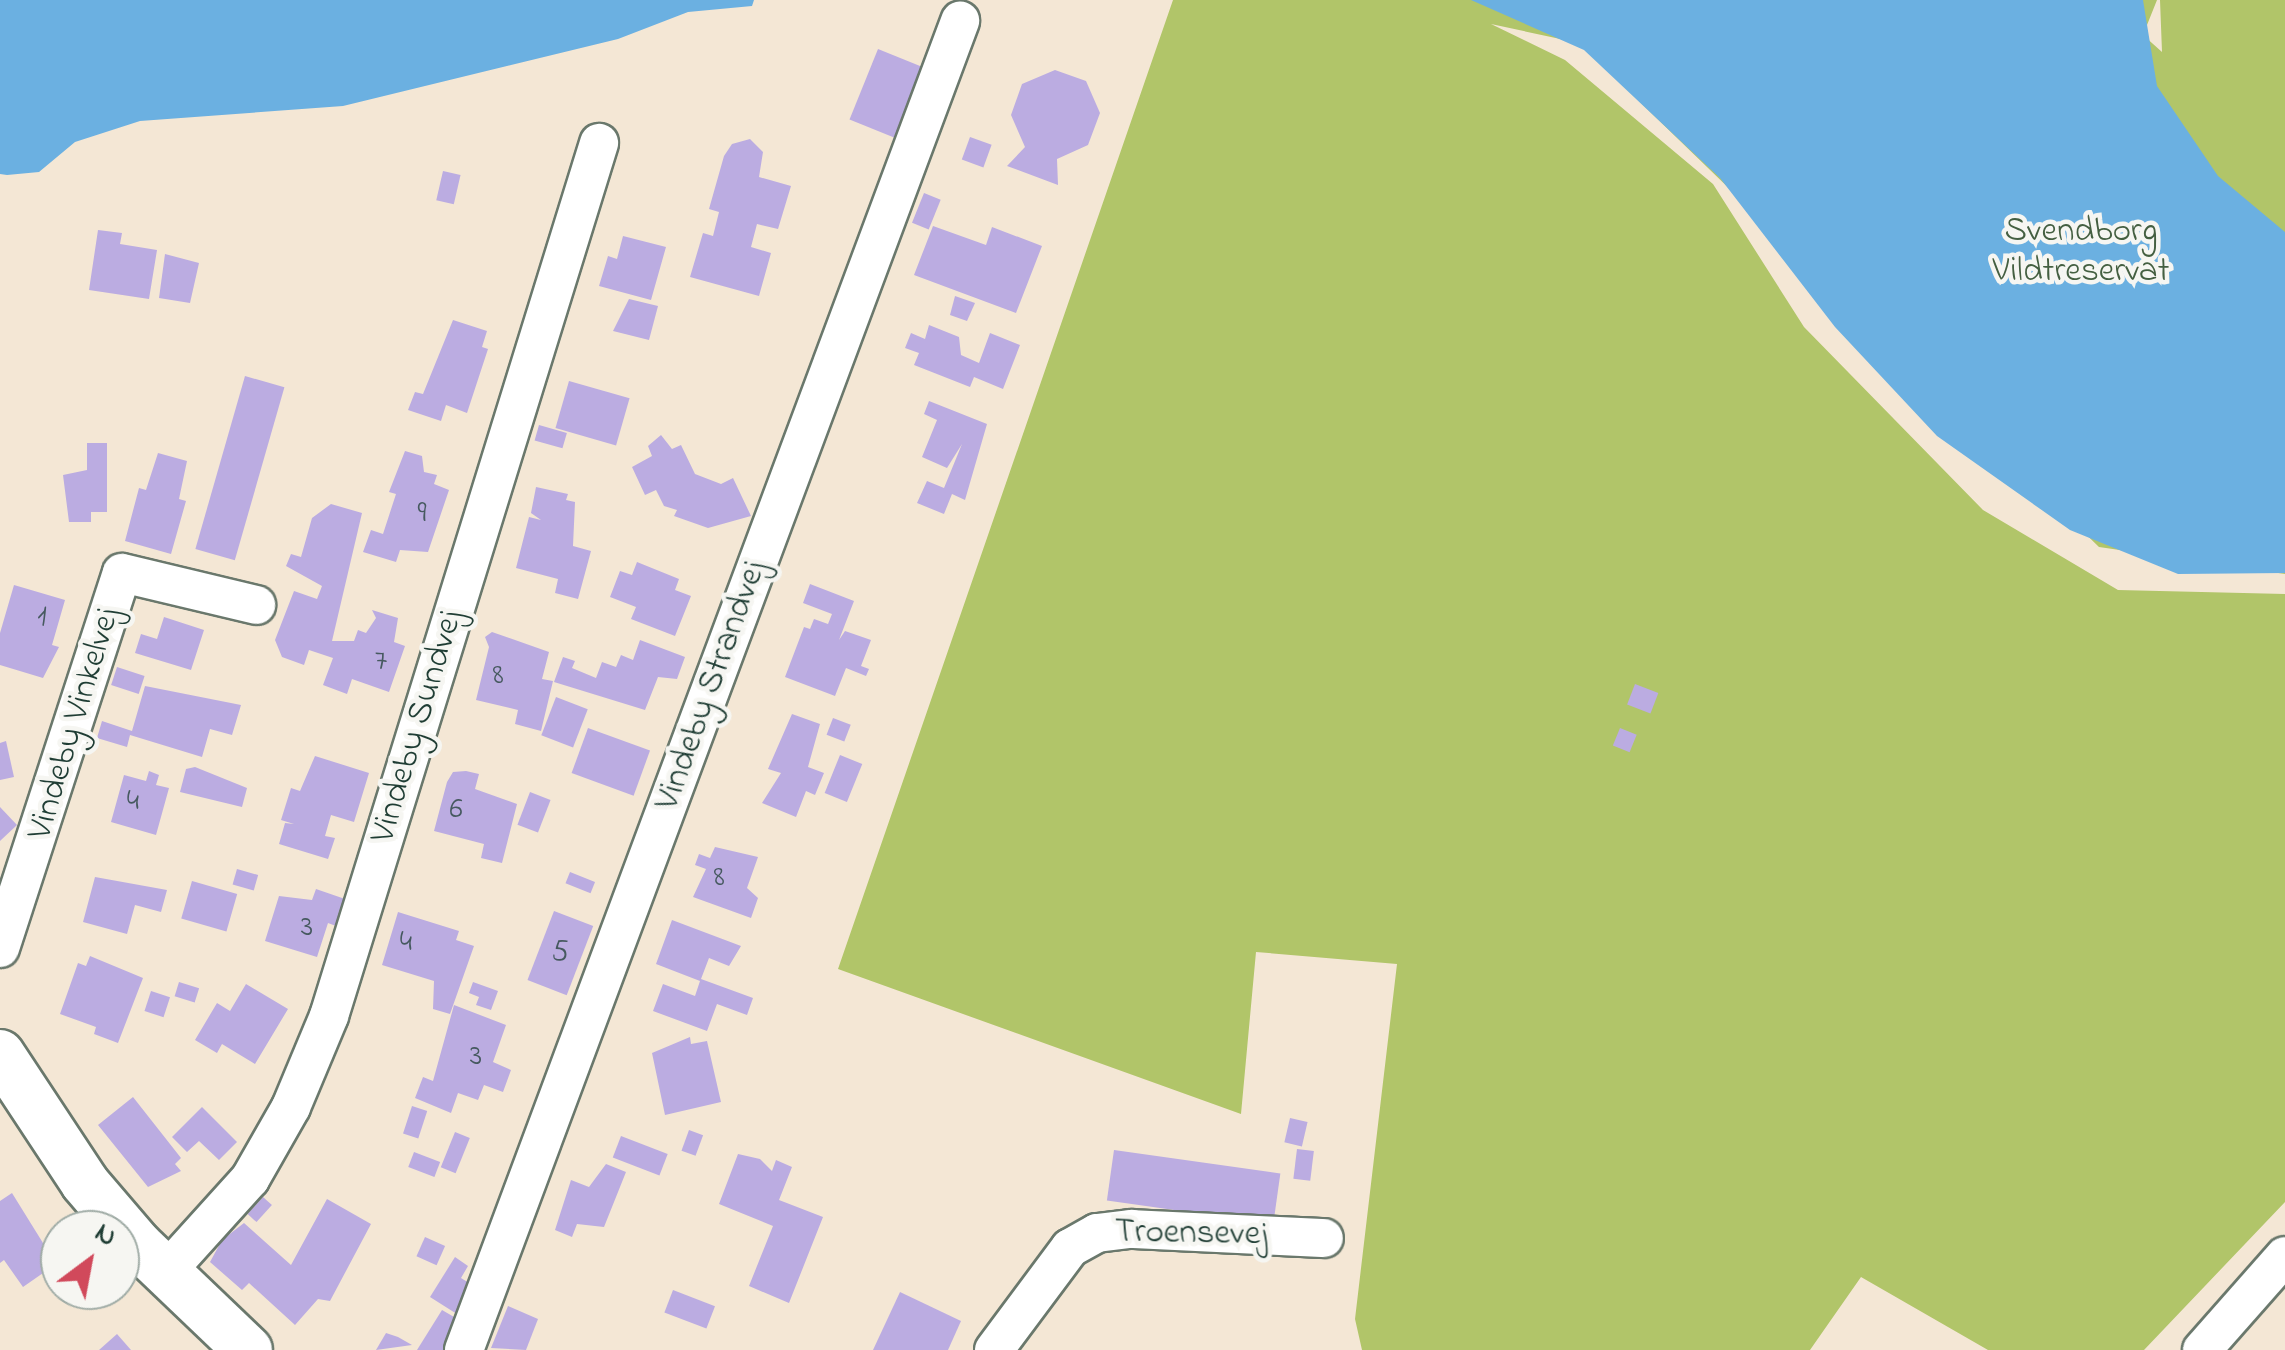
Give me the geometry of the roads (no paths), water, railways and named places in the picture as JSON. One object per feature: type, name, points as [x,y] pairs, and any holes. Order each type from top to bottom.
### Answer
[{"type":"street","name":"Vindeby Strandvej","points":[[464,1350],[960,22]]},
{"type":"street","name":"Vindeby Sundvej","points":[[165,1273],[250,1179],[291,1108],[329,1016],[598,143]]},
{"type":"street","name":"Vindeby Vinkelvej","points":[[0,948],[122,573],[256,605]]},
{"type":"street","points":[[0,1054],[85,1183],[165,1273],[248,1350]]},
{"type":"street","name":"Troensevej","points":[[994,1350],[1070,1248],[1097,1233],[1132,1229],[1324,1238]]},
{"type":"street","points":[[2202,1350],[2285,1256]]},
{"type":"water","points":[[0,0],[754,0],[752,6],[688,12],[618,39],[343,106],[140,121],[75,142],[39,172],[7,175],[0,174]]},
{"type":"water","name":"Svendborg Vildtreservat","points":[[1471,0],[2143,0],[2157,86],[2218,176],[2285,232],[2285,573],[2178,574],[2070,530],[1937,436],[1835,327],[1720,178],[1584,50]]}]
